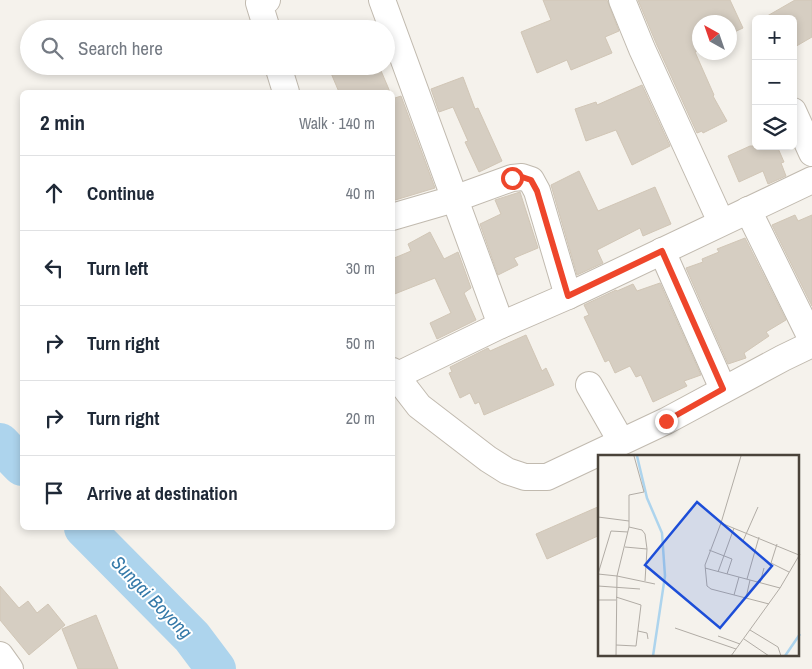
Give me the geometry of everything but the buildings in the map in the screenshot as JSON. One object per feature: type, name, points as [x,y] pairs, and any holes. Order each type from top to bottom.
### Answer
[{"type":"street","points":[[382,0],[389,20]]},
{"type":"street","points":[[622,0],[642,49],[721,222]]},
{"type":"street","points":[[261,1],[265,20]]},
{"type":"street","points":[[395,36],[501,325]]},
{"type":"street","points":[[281,75],[285,90]]},
{"type":"street","points":[[797,120],[812,153]]},
{"type":"street","points":[[395,216],[512,178],[522,177],[531,180],[537,191],[568,296]]},
{"type":"street","points":[[395,373],[568,296],[812,180]]},
{"type":"street","points":[[395,374],[419,406],[495,463],[507,471],[525,477],[547,477],[666,421],[812,342],[748,210]]},
{"type":"street","points":[[662,251],[723,389]]},
{"type":"street","points":[[589,385],[621,441]]},
{"type":"street","points":[[0,655],[10,669]]},
{"type":"waterway","name":"Sungai Boyong","points":[[0,443],[20,464]]},
{"type":"waterway","name":"Sungai Boyong","points":[[86,530],[192,637],[216,669]]},
{"type":"route","points":[[512,178],[522,177],[531,180],[537,191],[568,296],[662,251],[723,389],[666,421]]}]
